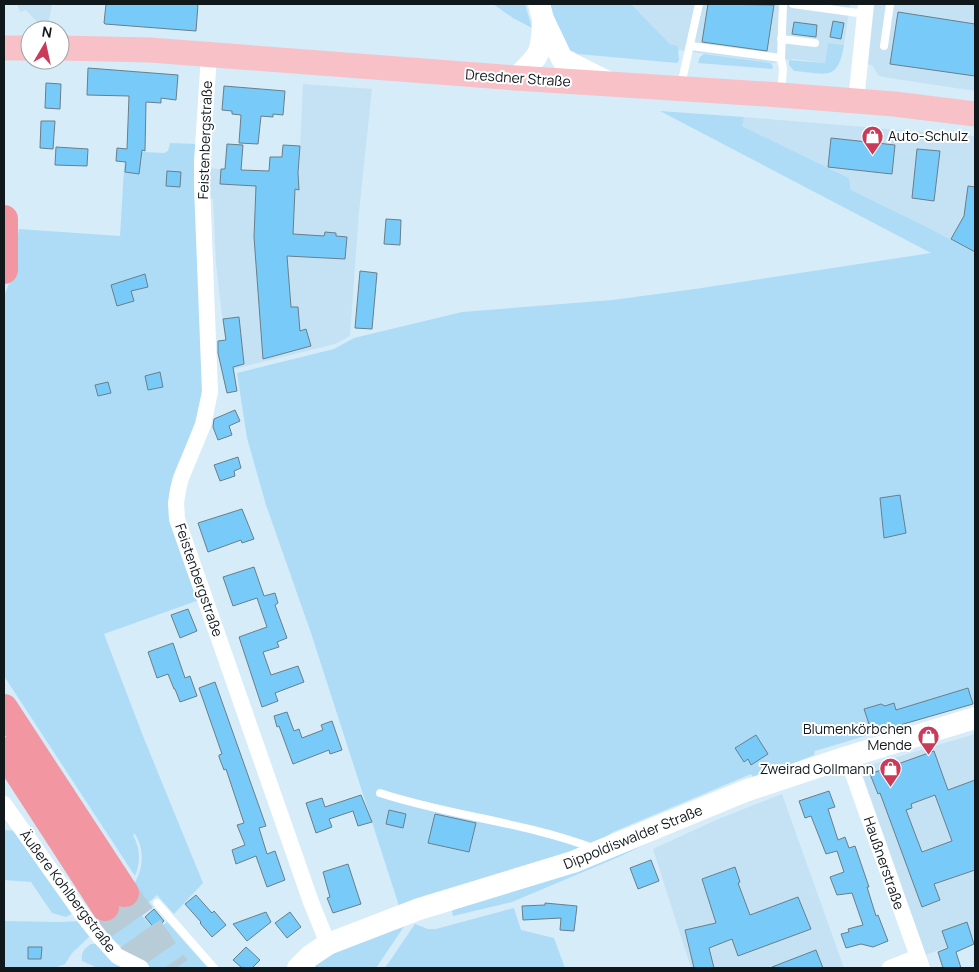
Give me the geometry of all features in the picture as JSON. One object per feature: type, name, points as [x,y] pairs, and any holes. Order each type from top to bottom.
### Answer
[{"type":"highway","points":[[4,219],[4,270]]},
{"type":"highway","points":[[4,708],[115,900],[4,750]]},
{"type":"main road","points":[[4,48],[20,48]]},
{"type":"main road","name":"Dresdner Straße","points":[[70,48],[109,48],[780,95],[975,114]]},
{"type":"street","points":[[856,101],[866,9]]},
{"type":"street","points":[[516,78],[538,54],[542,43],[541,11]]},
{"type":"street","points":[[541,11],[562,59],[613,84]]},
{"type":"street","name":"Feistenbergstraße","points":[[209,55],[202,186],[210,392],[203,425],[181,478],[176,503],[177,519],[328,944]]},
{"type":"street","name":"Dippoldiswalder Straße","points":[[298,968],[310,956],[328,944],[419,909],[573,862],[745,790],[975,718]]},
{"type":"street","name":"Haußnerstraße","points":[[847,757],[920,963]]},
{"type":"street","name":"Äußere Kohlbergstraße","points":[[4,804],[100,937],[117,956],[141,968]]},
{"type":"street","points":[[890,968],[920,963]]},
{"type":"lane","points":[[680,89],[699,4]]},
{"type":"lane","points":[[780,95],[783,69],[781,29],[783,4]]},
{"type":"lane","points":[[793,4],[866,9]]},
{"type":"lane","points":[[884,46],[890,4]]},
{"type":"lane","points":[[697,16],[706,18]]},
{"type":"lane","points":[[771,28],[781,29]]},
{"type":"lane","points":[[781,39],[815,43]]},
{"type":"lane","points":[[691,46],[781,58]]},
{"type":"lane","points":[[380,793],[419,804],[563,836],[603,851]]},
{"type":"lane","points":[[157,903],[214,968]]},
{"type":"shaded area","points":[[17,4],[52,4],[49,20],[35,20],[26,10],[20,12]]},
{"type":"shaded area","points":[[493,4],[525,4],[532,28],[513,18]]},
{"type":"shaded area","points":[[548,4],[631,4],[670,44],[678,46],[679,60],[677,63],[578,54],[568,49]]},
{"type":"shaded area","points":[[631,4],[850,4],[844,45],[828,43],[825,63],[793,59],[773,63],[678,50],[678,46],[670,44]]},
{"type":"shaded area","points":[[873,4],[975,4],[975,91],[878,75],[872,65],[866,64]]},
{"type":"shaded area","points":[[828,43],[844,45],[838,65],[834,70],[822,74],[794,71],[789,65],[789,60],[825,63]]},
{"type":"shaded area","points":[[704,54],[771,63],[773,67],[772,69],[698,63],[700,57]]},
{"type":"shaded area","points":[[303,84],[372,89],[359,212],[350,336],[335,344],[234,369],[224,333],[216,263],[213,199],[207,198],[206,168],[299,174]]},
{"type":"shaded area","points":[[660,111],[744,117],[742,126],[849,178],[851,190],[975,253],[975,703],[815,751],[814,755],[754,779],[751,774],[613,832],[597,842],[400,909],[311,633],[266,505],[247,438],[237,373],[334,349],[354,338],[462,312],[612,300],[931,253]]},
{"type":"shaded area","name":"Auto-Schulz","points":[[744,117],[975,136],[975,253],[851,190],[849,178],[742,126]]},
{"type":"shaded area","points":[[170,143],[198,144],[205,394],[176,476],[199,600],[104,634],[203,883],[174,914],[157,895],[149,902],[153,907],[142,916],[156,931],[167,922],[208,968],[152,968],[124,952],[125,950],[103,931],[92,917],[115,901],[135,882],[142,858],[138,839],[135,834],[133,835],[139,855],[135,876],[4,676],[4,296],[11,279],[19,229],[120,236],[125,151],[164,153],[168,151]]},
{"type":"shaded area","points":[[975,734],[975,936],[926,955],[860,768]]},
{"type":"shaded area","points":[[782,794],[844,968],[691,968],[653,849],[716,820]]},
{"type":"shaded area","points":[[4,830],[16,831],[73,913],[66,917],[52,913],[31,882],[4,880]]},
{"type":"shaded area","points":[[662,836],[621,856],[512,902],[453,916],[452,911],[457,906]]},
{"type":"shaded area","points":[[514,908],[521,930],[554,938],[565,968],[385,968],[415,924],[428,929],[436,929]]},
{"type":"shaded area","points":[[4,921],[79,921],[90,936],[72,953],[65,964],[57,967],[4,968]]},
{"type":"shaded area","points":[[405,925],[376,968],[308,968],[321,957]]},
{"type":"shaded area","points":[[91,944],[96,944],[130,968],[98,968],[82,961],[84,951]]},
{"type":"building","points":[[106,4],[198,4],[196,31],[105,24]]},
{"type":"building","points":[[708,4],[774,5],[767,51],[702,42]]},
{"type":"building","points":[[898,12],[975,24],[975,76],[890,64]]},
{"type":"building","points":[[833,21],[844,23],[841,39],[830,37]]},
{"type":"building","points":[[794,22],[817,25],[816,37],[792,34]]},
{"type":"building","points":[[88,68],[178,75],[176,100],[161,98],[161,103],[146,102],[145,151],[142,150],[139,174],[125,172],[126,162],[116,161],[117,148],[127,149],[129,96],[87,95]]},
{"type":"building","points":[[46,83],[61,84],[60,109],[45,108]]},
{"type":"building","points":[[224,86],[285,91],[283,115],[273,114],[273,117],[261,116],[258,144],[239,143],[241,115],[232,114],[232,111],[222,110]]},
{"type":"building","points":[[41,121],[55,121],[53,149],[40,148]]},
{"type":"building","points":[[831,138],[895,145],[892,174],[828,167]]},
{"type":"building","points":[[227,144],[243,145],[241,170],[269,171],[270,157],[282,157],[283,145],[300,146],[299,190],[295,189],[293,234],[324,236],[325,232],[347,237],[345,259],[287,256],[291,307],[298,307],[300,331],[306,329],[311,346],[263,359],[254,237],[256,186],[220,184],[221,169],[225,169]]},
{"type":"building","points":[[56,147],[88,149],[87,166],[55,165]]},
{"type":"building","points":[[917,149],[940,151],[934,201],[912,198]]},
{"type":"building","points":[[167,171],[181,172],[180,187],[166,186]]},
{"type":"building","points":[[968,186],[975,187],[975,252],[951,239],[964,216]]},
{"type":"building","points":[[386,219],[401,220],[400,245],[384,244]]},
{"type":"building","points":[[360,271],[377,273],[372,329],[355,328]]},
{"type":"building","points":[[145,274],[148,287],[131,291],[134,301],[117,306],[111,285]]},
{"type":"building","points":[[239,317],[244,364],[233,367],[237,391],[227,393],[218,353],[218,341],[226,340],[223,319]]},
{"type":"building","points":[[160,372],[163,387],[148,390],[145,376]]},
{"type":"building","points":[[108,382],[111,393],[98,396],[95,385]]},
{"type":"building","points":[[235,410],[240,421],[229,426],[232,435],[218,440],[213,427],[214,419]]},
{"type":"building","points":[[238,457],[241,468],[234,471],[235,476],[220,481],[214,465]]},
{"type":"building","points":[[900,495],[906,533],[884,538],[880,498]]},
{"type":"building","points":[[242,509],[254,539],[242,543],[241,540],[208,552],[198,523]]},
{"type":"building","points":[[254,567],[264,596],[275,593],[278,603],[275,605],[287,638],[277,642],[279,647],[263,652],[271,675],[298,666],[304,682],[275,693],[278,701],[262,707],[239,637],[267,627],[257,598],[233,606],[223,577]]},
{"type":"building","points":[[188,609],[197,631],[180,638],[171,615]]},
{"type":"building","points":[[173,643],[185,678],[190,676],[197,696],[180,702],[168,674],[157,678],[148,652]]},
{"type":"building","points":[[215,682],[266,826],[259,828],[267,854],[275,851],[285,880],[267,887],[256,856],[236,864],[232,850],[245,845],[237,825],[244,823],[226,769],[224,770],[219,757],[222,754],[199,688]]},
{"type":"building","points":[[968,688],[973,704],[872,733],[864,709],[881,704],[885,706],[894,703],[896,710]]},
{"type":"building","points":[[287,712],[294,731],[299,729],[302,738],[323,730],[321,725],[332,721],[342,750],[330,754],[329,750],[293,764],[274,716]]},
{"type":"building","points":[[756,735],[768,754],[751,765],[748,759],[744,762],[735,748]]},
{"type":"building","points":[[934,751],[948,790],[975,780],[975,870],[934,884],[940,900],[922,907],[880,793],[878,794],[870,774]],"holes":[[[935,795],[952,841],[922,852],[906,810],[912,808],[911,804]]]},
{"type":"building","points":[[829,791],[835,807],[828,809],[838,840],[845,837],[849,848],[855,846],[869,887],[867,887],[876,916],[878,915],[888,941],[873,947],[861,944],[846,948],[841,934],[849,932],[848,929],[863,925],[852,893],[837,895],[830,877],[844,872],[837,851],[826,854],[811,816],[805,818],[799,801]]},
{"type":"building","points":[[361,795],[372,822],[358,826],[353,811],[329,819],[332,827],[316,833],[306,803],[322,798],[325,807]]},
{"type":"building","points":[[389,810],[406,814],[403,828],[386,824]]},
{"type":"building","points":[[435,814],[476,823],[469,852],[428,843]]},
{"type":"building","points":[[651,860],[659,881],[638,889],[630,868]]},
{"type":"building","points":[[348,864],[361,904],[333,913],[327,898],[330,897],[323,872]]},
{"type":"building","points":[[735,867],[740,882],[738,883],[750,915],[798,897],[811,929],[738,956],[732,939],[709,948],[714,968],[694,968],[685,930],[716,923],[702,879]]},
{"type":"building","points":[[196,895],[226,925],[212,937],[185,904]]},
{"type":"building","points":[[545,903],[577,906],[574,931],[560,930],[561,918],[523,920],[522,906],[545,905]]},
{"type":"building","points":[[154,909],[164,921],[155,929],[145,917]]},
{"type":"building","points":[[266,912],[271,922],[247,941],[233,924]]},
{"type":"building","points":[[290,912],[301,927],[287,938],[275,923]]},
{"type":"building","points":[[967,922],[974,944],[956,952],[961,968],[943,968],[938,952],[948,948],[942,931]]},
{"type":"building","points":[[28,947],[42,947],[41,959],[28,959]]},
{"type":"building","points":[[246,947],[260,960],[252,968],[242,968],[233,960]]},
{"type":"building","points":[[816,950],[823,968],[772,968],[772,967]]},
{"type":"tunnel","points":[[125,893],[176,968]]},
{"type":"tunnel","points":[[105,907],[147,968]]},
{"type":"place","name":"Auto-Schulz","points":[[872,155]]},
{"type":"place","name":"Blumenkörbchen Mende","points":[[928,756]]},
{"type":"place","name":"Zweirad Gollmann","points":[[890,788]]}]
